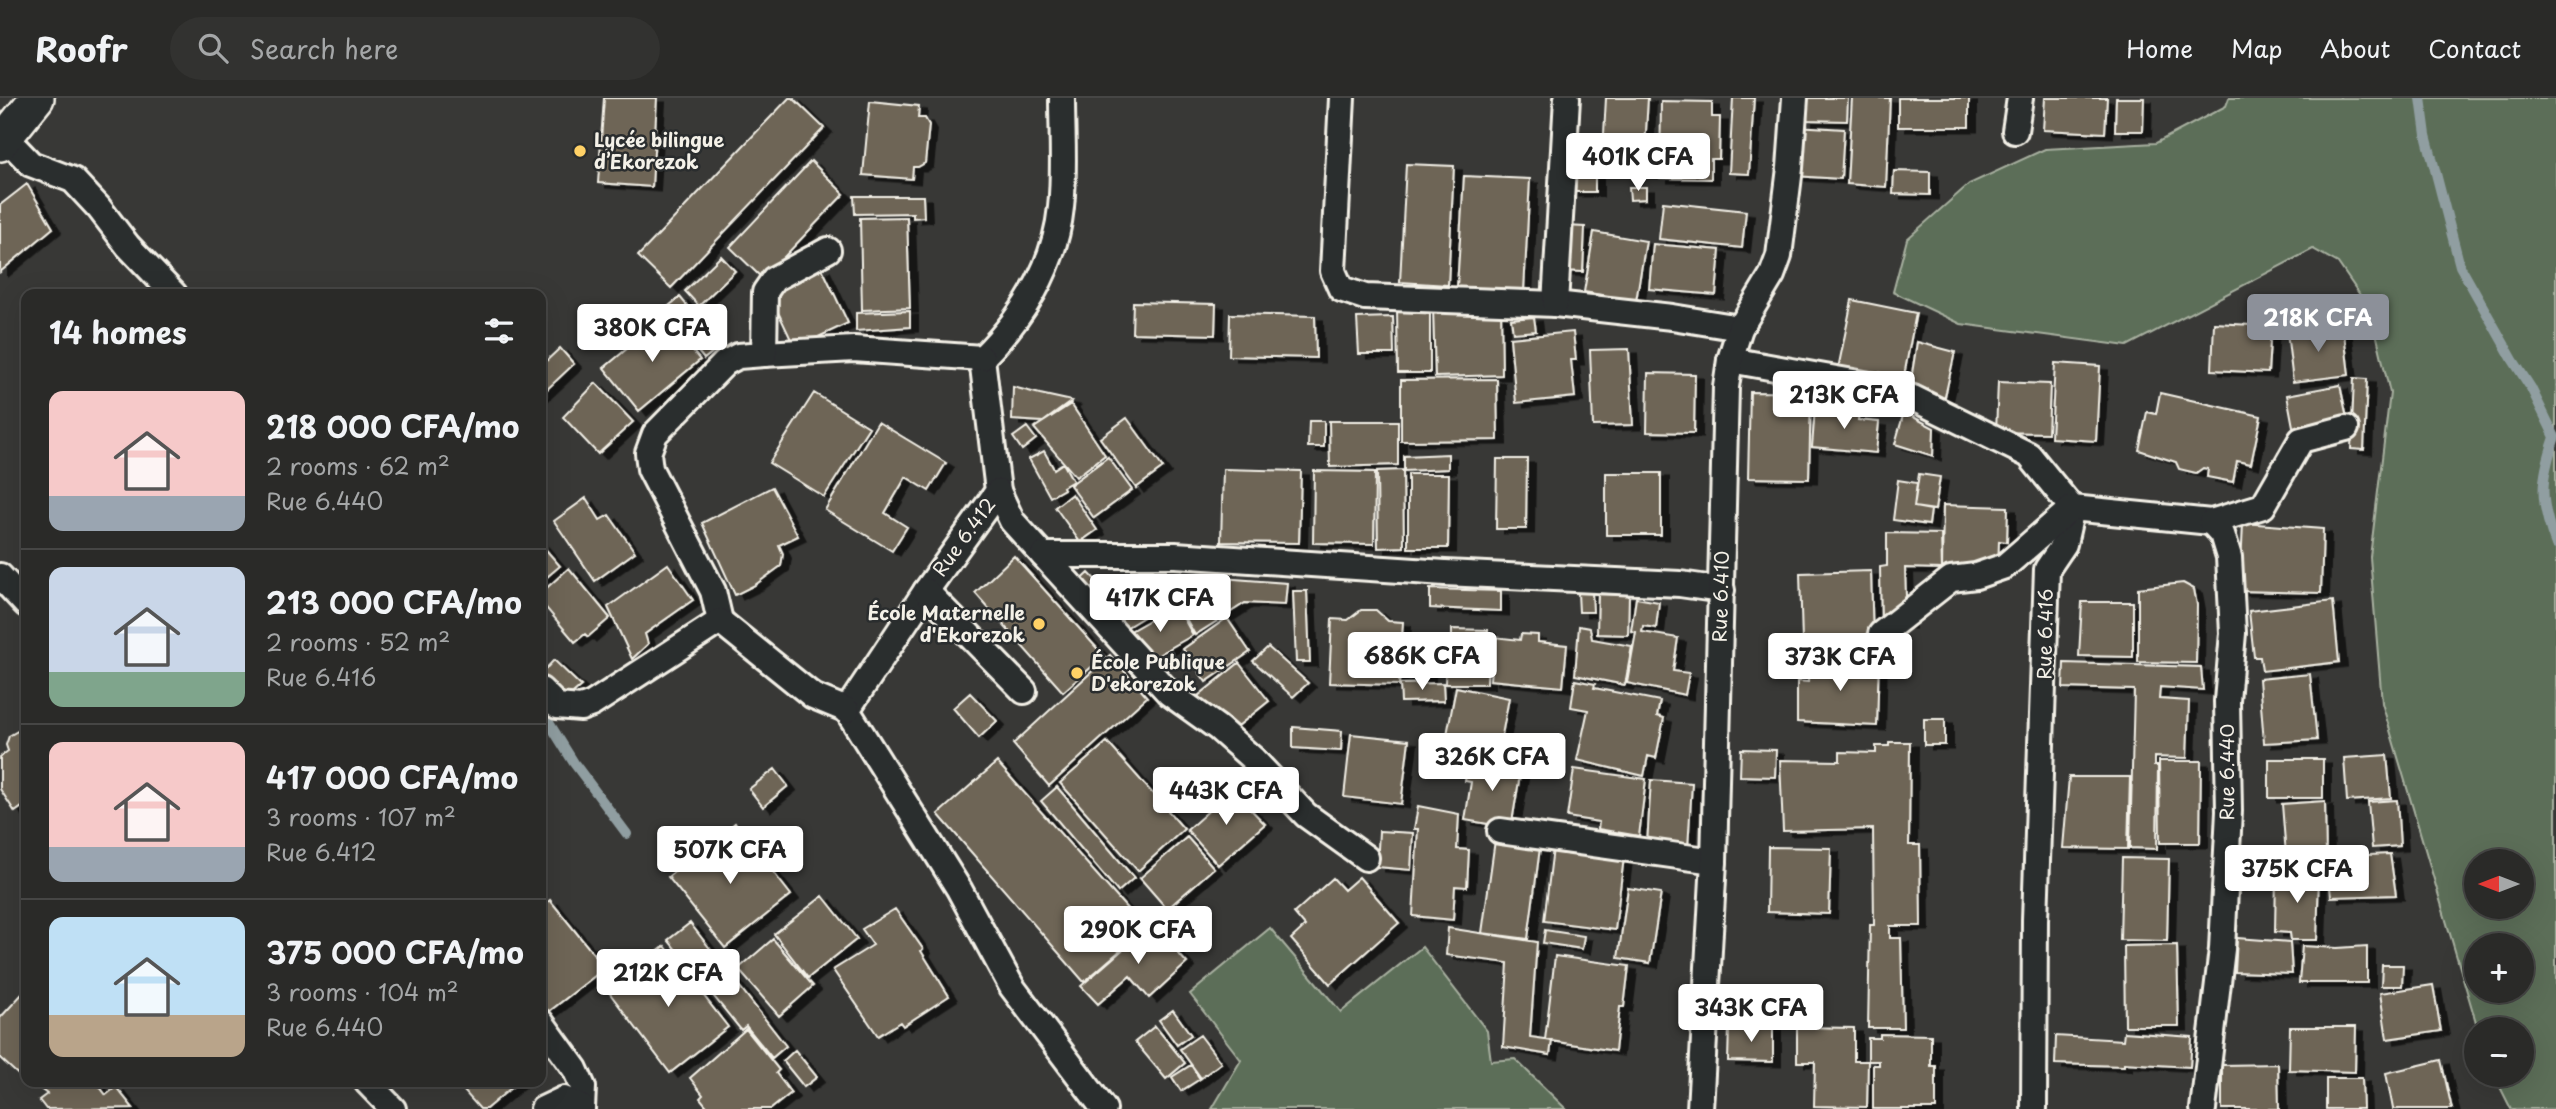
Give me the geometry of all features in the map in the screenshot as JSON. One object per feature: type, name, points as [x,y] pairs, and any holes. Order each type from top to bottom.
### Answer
[{"type":"street","points":[[37,98],[3,140],[31,163],[73,180],[128,246],[169,289]]},
{"type":"street","points":[[1062,98],[1061,207],[1054,242],[1031,298],[1010,329],[982,358],[854,349],[738,356],[725,363],[654,434],[648,453],[650,469],[713,591],[720,621],[813,696],[847,710],[959,889],[1012,987],[1104,1109]]},
{"type":"street","points":[[1342,98],[1334,271],[1341,289],[1365,297],[1555,304],[1672,317],[1740,328]]},
{"type":"street","points":[[1555,304],[1567,98]]},
{"type":"street","name":"Rue 6.410","points":[[1700,1109],[1714,861],[1727,387],[1730,360],[1740,328],[1772,275],[1779,256],[1786,208],[1795,98]]},
{"type":"street","points":[[2015,131],[2020,98]]},
{"type":"street","points":[[764,354],[765,292],[774,279],[828,250]]},
{"type":"street","name":"Rue 6.412","points":[[847,710],[926,591],[998,491],[982,358]]},
{"type":"street","points":[[1730,360],[1868,384],[1913,398],[2029,455],[2071,508],[2211,522],[2263,506],[2301,440],[2346,428]]},
{"type":"street","points":[[998,491],[1012,521],[1169,693],[1218,728],[1244,751],[1306,815],[1366,858]]},
{"type":"street","points":[[1881,634],[1951,579],[1976,576],[2005,566],[2071,508]]},
{"type":"street","name":"Rue 6.416","points":[[2034,1109],[2035,920],[2046,569],[2064,544],[2071,508]]},
{"type":"street","name":"Rue 6.440","points":[[2203,1109],[2222,949],[2229,811],[2227,701],[2233,633],[2229,557],[2222,534],[2211,522]]},
{"type":"street","points":[[1042,555],[1175,555],[1680,584],[1722,590]]},
{"type":"street","points":[[0,576],[21,599]]},
{"type":"street","points":[[926,591],[1024,691]]},
{"type":"street","points":[[546,695],[556,706],[581,708],[592,704],[720,621]]},
{"type":"street","points":[[1500,831],[1714,861]]},
{"type":"street","points":[[543,1109],[564,1099],[582,1108],[583,1087],[546,1029]]},
{"type":"street","points":[[373,1087],[393,1109]]},
{"type":"green space","points":[[2229,98],[2556,98],[2556,1109],[2511,1109],[2500,1087],[2534,1087],[2534,1017],[2474,1017],[2470,1003],[2534,1003],[2534,933],[2464,933],[2464,981],[2382,703],[2370,557],[2390,393],[2371,311],[2338,263],[2313,249],[2127,346],[1961,324],[1893,292],[1907,239],[1969,184],[2045,149],[2156,143],[2226,106]]},
{"type":"green space","points":[[1270,928],[1341,1012],[1422,947],[1487,1031],[1491,1061],[1515,1059],[1566,1109],[1212,1109],[1241,1060],[1190,994]]},
{"type":"building","points":[[604,98],[657,98],[652,187],[598,183]]},
{"type":"building","points":[[789,98],[793,98],[824,128],[671,288],[638,256]]},
{"type":"building","points":[[1606,98],[1648,98],[1644,164],[1610,163],[1610,152],[1603,152]]},
{"type":"building","points":[[1733,98],[1754,98],[1749,174],[1729,173]]},
{"type":"building","points":[[1805,98],[1848,98],[1847,121],[1805,120]]},
{"type":"building","points":[[1852,98],[1890,98],[1886,187],[1847,184]]},
{"type":"building","points":[[1898,98],[1969,98],[1969,127],[1898,127]]},
{"type":"building","points":[[2045,98],[2107,98],[2105,133],[2043,130]]},
{"type":"building","points":[[2116,98],[2144,98],[2143,131],[2115,131]]},
{"type":"building","points":[[870,101],[919,106],[918,118],[925,118],[929,125],[925,163],[913,167],[912,179],[863,175]]},
{"type":"building","points":[[1661,101],[1712,102],[1712,117],[1720,117],[1719,159],[1711,159],[1711,179],[1660,178]]},
{"type":"building","points":[[1796,126],[1844,129],[1841,179],[1794,176]]},
{"type":"building","points":[[1569,142],[1600,142],[1600,165],[1568,165]]},
{"type":"building","points":[[811,161],[844,194],[763,279],[730,247]]},
{"type":"building","points":[[1406,164],[1454,166],[1448,285],[1400,282]]},
{"type":"building","points":[[1894,171],[1930,172],[1930,195],[1893,194]]},
{"type":"building","points":[[1567,175],[1595,175],[1595,192],[1567,192]]},
{"type":"building","points":[[1464,176],[1530,179],[1524,291],[1457,287]]},
{"type":"building","points":[[27,184],[53,228],[0,272],[0,205]]},
{"type":"building","points":[[1629,187],[1646,187],[1646,199],[1630,200]]},
{"type":"building","points":[[854,196],[923,196],[924,217],[913,218],[913,213],[855,214]]},
{"type":"building","points":[[1663,202],[1746,211],[1742,248],[1659,239]]},
{"type":"building","points":[[907,217],[910,308],[862,310],[860,218]]},
{"type":"building","points":[[1566,226],[1585,227],[1583,272],[1564,271]]},
{"type":"building","points":[[1594,232],[1646,241],[1636,301],[1584,292]]},
{"type":"building","points":[[1653,244],[1720,250],[1716,295],[1649,289]]},
{"type":"building","points":[[721,256],[735,271],[699,306],[685,291]]},
{"type":"building","points":[[822,268],[848,323],[795,348],[769,293]]},
{"type":"building","points":[[680,297],[720,346],[704,359],[664,310]]},
{"type":"building","points":[[1852,300],[1916,313],[1903,381],[1838,369]]},
{"type":"building","points":[[1133,302],[1216,304],[1215,335],[1132,333]]},
{"type":"building","points":[[1501,304],[1502,375],[1435,377],[1433,306]]},
{"type":"building","points":[[1397,307],[1430,307],[1430,373],[1398,373]]},
{"type":"building","points":[[910,311],[910,327],[856,331],[856,313]]},
{"type":"building","points":[[1230,314],[1315,316],[1316,358],[1229,356]]},
{"type":"building","points":[[665,317],[700,360],[639,411],[604,368]]},
{"type":"building","points":[[1393,317],[1394,354],[1359,354],[1357,318]]},
{"type":"building","points":[[1534,317],[1536,331],[1513,333],[1511,319]]},
{"type":"building","points":[[2214,323],[2271,326],[2268,373],[2212,370]]},
{"type":"building","points":[[2343,325],[2349,375],[2293,382],[2287,332]]},
{"type":"building","points":[[1573,332],[1576,360],[1571,360],[1575,397],[1516,403],[1510,338]]},
{"type":"building","points":[[1917,342],[1955,352],[1944,401],[1910,386]]},
{"type":"building","points":[[560,348],[574,364],[546,390],[546,361]]},
{"type":"building","points":[[1629,349],[1633,425],[1593,426],[1590,350]]},
{"type":"building","points":[[2055,363],[2100,366],[2096,441],[2051,438]]},
{"type":"building","points":[[1648,373],[1695,374],[1694,433],[1647,432]]},
{"type":"building","points":[[2354,378],[2367,379],[2364,450],[2351,449]]},
{"type":"building","points":[[1497,379],[1498,440],[1401,441],[1401,380]]},
{"type":"building","points":[[1998,382],[2050,384],[2048,433],[1996,432]]},
{"type":"building","points":[[596,383],[633,422],[598,454],[563,417]]},
{"type":"building","points":[[2340,385],[2349,427],[2295,437],[2287,395]]},
{"type":"building","points":[[1013,387],[1072,401],[1043,422],[1012,420]]},
{"type":"building","points":[[1750,392],[1811,393],[1809,479],[1748,478]]},
{"type":"building","points":[[814,393],[869,427],[824,497],[769,463]]},
{"type":"building","points":[[2160,393],[2261,416],[2251,464],[2237,461],[2233,482],[2207,477],[2208,469],[2203,468],[2196,473],[2179,469],[2176,462],[2139,450],[2147,412],[2156,414]]},
{"type":"building","points":[[1071,404],[1105,455],[1076,477],[1034,428]]},
{"type":"building","points":[[1815,408],[1859,410],[1858,420],[1879,422],[1876,453],[1812,447]]},
{"type":"building","points":[[1904,412],[1934,428],[1933,456],[1895,444]]},
{"type":"building","points":[[1127,418],[1163,468],[1136,488],[1100,438]]},
{"type":"building","points":[[1309,421],[1324,421],[1324,447],[1308,447]]},
{"type":"building","points":[[1329,421],[1398,421],[1398,465],[1330,467]]},
{"type":"building","points":[[878,422],[946,463],[929,491],[906,477],[885,513],[907,527],[892,551],[825,510]]},
{"type":"building","points":[[1027,427],[1036,439],[1022,450],[1013,437]]},
{"type":"building","points":[[1044,451],[1054,469],[1063,463],[1073,481],[1050,497],[1029,459]]},
{"type":"building","points":[[1448,454],[1448,469],[1404,471],[1404,456]]},
{"type":"building","points":[[1108,457],[1132,490],[1094,518],[1070,485]]},
{"type":"building","points":[[1497,459],[1527,459],[1526,529],[1496,529]]},
{"type":"building","points":[[1223,469],[1301,471],[1299,543],[1221,542]]},
{"type":"building","points":[[1403,470],[1404,547],[1378,548],[1377,471]]},
{"type":"building","points":[[1314,471],[1375,472],[1374,544],[1313,543]]},
{"type":"building","points":[[1606,473],[1661,473],[1661,535],[1606,535]]},
{"type":"building","points":[[1408,474],[1449,474],[1448,548],[1408,548]]},
{"type":"building","points":[[1919,474],[1940,477],[1935,510],[1914,507]]},
{"type":"building","points":[[1898,480],[1917,483],[1914,507],[1931,510],[1929,525],[1893,520]]},
{"type":"building","points":[[772,487],[798,536],[779,545],[783,554],[781,566],[755,585],[735,595],[702,523]]},
{"type":"building","points":[[1072,494],[1097,530],[1080,542],[1055,507]]},
{"type":"building","points":[[586,498],[600,520],[609,515],[635,552],[595,581],[554,521]]},
{"type":"building","points":[[1943,505],[2008,507],[2007,542],[1999,541],[1998,568],[1942,569]]},
{"type":"building","points":[[2243,523],[2323,529],[2321,593],[2240,591]]},
{"type":"building","points":[[1887,533],[1941,534],[1942,569],[1905,568],[1907,624],[1881,624],[1880,567],[1887,566]]},
{"type":"building","points":[[546,550],[560,566],[546,578]]},
{"type":"building","name":"École Maternelle d'Ekorezok","points":[[1014,556],[1104,656],[1063,692],[975,593]]},
{"type":"building","points":[[668,564],[693,600],[645,634],[648,644],[632,659],[608,607]]},
{"type":"building","points":[[569,568],[610,618],[588,637],[585,634],[575,642],[546,608],[546,589]]},
{"type":"building","points":[[1871,571],[1873,642],[1802,642],[1800,573]]},
{"type":"building","points":[[1089,573],[1106,591],[1092,604],[1075,586]]},
{"type":"building","points":[[1186,576],[1191,592],[1172,605],[1157,580]]},
{"type":"building","points":[[1196,576],[1287,583],[1285,605],[1245,603],[1195,635],[1178,604],[1194,597]]},
{"type":"building","points":[[1152,583],[1165,604],[1119,632],[1106,611]]},
{"type":"building","points":[[2183,583],[2194,589],[2197,605],[2196,663],[2138,662],[2138,588]]},
{"type":"building","points":[[1430,589],[1501,591],[1501,611],[1430,608]]},
{"type":"building","points":[[1293,591],[1307,591],[1310,662],[1296,662]]},
{"type":"building","points":[[1592,592],[1593,612],[1579,612],[1578,593]]},
{"type":"building","points":[[1598,594],[1629,595],[1628,635],[1597,634]]},
{"type":"building","points":[[1636,598],[1659,602],[1656,628],[1643,626],[1642,632],[1678,638],[1673,671],[1689,673],[1685,695],[1627,683],[1636,632],[1631,631]]},
{"type":"building","points":[[2333,601],[2339,662],[2262,671],[2260,657],[2254,657],[2249,611]]},
{"type":"building","points":[[2082,602],[2133,602],[2133,657],[2079,656]]},
{"type":"building","points":[[1176,605],[1193,635],[1144,663],[1127,633]]},
{"type":"building","points":[[1361,610],[1376,610],[1388,621],[1403,622],[1399,685],[1329,683],[1332,619],[1348,620]]},
{"type":"building","points":[[1227,618],[1250,652],[1206,682],[1183,649]]},
{"type":"building","points":[[1579,626],[1590,628],[1592,639],[1632,646],[1625,685],[1575,675]]},
{"type":"building","points":[[1452,629],[1488,630],[1487,684],[1445,684],[1446,655],[1452,655]]},
{"type":"building","points":[[1521,634],[1538,635],[1538,642],[1567,645],[1563,687],[1490,680],[1494,637],[1520,640]]},
{"type":"building","points":[[1268,647],[1308,683],[1293,697],[1253,661]]},
{"type":"building","points":[[1404,649],[1428,650],[1427,678],[1403,677]]},
{"type":"building","points":[[1110,655],[1147,697],[1049,786],[1013,744]]},
{"type":"building","points":[[1859,657],[1879,657],[1877,726],[1797,722],[1797,681],[1808,682],[1809,660],[1859,661]]},
{"type":"building","points":[[554,660],[581,686],[567,698],[546,679],[546,669]]},
{"type":"building","points":[[1239,663],[1269,701],[1228,734],[1198,696]]},
{"type":"building","points":[[2064,663],[2201,667],[2203,690],[2160,687],[2159,699],[2189,701],[2187,758],[2154,757],[2154,766],[2158,766],[2157,849],[2130,848],[2134,690],[2063,688]]},
{"type":"building","points":[[2310,674],[2317,740],[2264,743],[2259,679]]},
{"type":"building","points":[[1575,680],[1595,684],[1594,688],[1660,701],[1657,716],[1664,718],[1656,758],[1648,756],[1644,776],[1577,760],[1588,710],[1571,707]]},
{"type":"building","points":[[1443,683],[1444,701],[1401,702],[1400,684]]},
{"type":"building","points":[[1456,687],[1509,698],[1499,751],[1446,740]]},
{"type":"building","points":[[970,693],[997,721],[979,738],[953,708]]},
{"type":"building","points":[[1924,719],[1945,719],[1945,745],[1924,745]]},
{"type":"building","points":[[1293,727],[1342,731],[1341,751],[1293,748]]},
{"type":"building","points":[[21,729],[21,808],[15,812],[0,789],[0,757],[8,751],[6,745],[9,736]]},
{"type":"building","points":[[1351,734],[1409,740],[1401,804],[1344,797]]},
{"type":"building","points":[[1107,742],[1184,829],[1138,871],[1060,783]]},
{"type":"building","points":[[1889,742],[1910,742],[1909,845],[1920,845],[1921,926],[1890,926],[1890,938],[1901,938],[1903,1028],[1868,1028],[1870,925],[1874,925],[1873,829],[1783,831],[1780,760],[1840,761],[1840,752],[1876,753],[1876,746],[1889,746]]},
{"type":"building","points":[[1741,749],[1776,750],[1775,777],[1740,776]]},
{"type":"building","points":[[2387,755],[2391,798],[2347,801],[2344,758]]},
{"type":"building","points":[[2269,759],[2323,759],[2323,798],[2269,798]]},
{"type":"building","points":[[1469,760],[1521,769],[1511,828],[1465,820],[1471,782],[1465,781]]},
{"type":"building","points":[[2159,761],[2201,761],[2200,843],[2160,843]]},
{"type":"building","points":[[997,762],[1145,929],[1084,982],[938,814]]},
{"type":"building","points":[[775,769],[788,786],[763,807],[749,789]]},
{"type":"building","points":[[1574,769],[1646,779],[1639,836],[1598,829],[1599,822],[1567,817]]},
{"type":"building","points":[[2069,777],[2130,777],[2128,849],[2063,848]]},
{"type":"building","points":[[1651,780],[1692,783],[1688,848],[1647,845]]},
{"type":"building","points":[[1057,787],[1134,878],[1118,892],[1041,801]]},
{"type":"building","points":[[1232,790],[1265,824],[1218,865],[1187,830]]},
{"type":"building","points":[[2397,800],[2400,846],[2372,848],[2368,802]]},
{"type":"building","points":[[2325,801],[2326,858],[2294,859],[2294,856],[2286,855],[2282,804]]},
{"type":"building","points":[[1418,806],[1459,814],[1457,849],[1469,850],[1467,887],[1455,886],[1453,920],[1413,916],[1418,829],[1414,829]]},
{"type":"building","points":[[735,823],[791,895],[725,948],[668,877]]},
{"type":"building","points":[[1379,831],[1413,833],[1411,870],[1377,867]]},
{"type":"building","points":[[1187,837],[1214,868],[1167,909],[1140,878]]},
{"type":"building","points":[[1495,840],[1540,848],[1528,939],[1482,933]]},
{"type":"building","points":[[1768,847],[1831,848],[1829,914],[1767,912]]},
{"type":"building","points":[[1553,848],[1624,857],[1615,930],[1544,921]]},
{"type":"building","points":[[2390,854],[2396,895],[2331,897],[2327,857]]},
{"type":"building","points":[[2122,858],[2169,859],[2167,941],[2120,940]]},
{"type":"building","points":[[2276,873],[2319,874],[2317,940],[2291,940],[2290,933],[2275,932]]},
{"type":"building","points":[[1359,877],[1399,923],[1330,984],[1291,939],[1305,926],[1294,913],[1333,878],[1344,890]]},
{"type":"building","points":[[1628,888],[1661,893],[1650,963],[1618,958]]},
{"type":"building","points":[[823,896],[857,939],[808,978],[774,934]]},
{"type":"building","points":[[550,900],[605,968],[547,1013],[546,1012],[546,904]]},
{"type":"building","points":[[895,909],[923,949],[921,951],[949,996],[903,1026],[900,1022],[878,1036],[833,970],[873,945],[862,929]]},
{"type":"building","points":[[690,923],[786,1046],[772,1058],[746,1026],[741,1030],[668,940]]},
{"type":"building","points":[[1152,924],[1187,963],[1149,998],[1130,976],[1098,1004],[1081,986]]},
{"type":"building","points":[[1448,928],[1537,942],[1530,1037],[1552,1040],[1550,1055],[1503,1047],[1508,963],[1446,955]]},
{"type":"building","points":[[1545,930],[1584,936],[1582,949],[1543,943]]},
{"type":"building","points":[[2237,938],[2290,942],[2292,974],[2235,972]]},
{"type":"building","points":[[773,939],[813,986],[779,1016],[738,969]]},
{"type":"building","points":[[2177,945],[2179,1026],[2125,1026],[2124,946]]},
{"type":"building","points":[[665,946],[728,1027],[670,1073],[608,991]]},
{"type":"building","points":[[2302,946],[2367,946],[2367,983],[2299,983]]},
{"type":"building","points":[[1555,956],[1629,966],[1624,1007],[1620,1007],[1615,1051],[1545,1040]]},
{"type":"building","points":[[2382,965],[2403,965],[2402,986],[2381,986]]},
{"type":"building","points":[[2433,985],[2441,1031],[2387,1039],[2380,993]]},
{"type":"building","points":[[21,995],[21,1077],[0,1058],[0,1018]]},
{"type":"building","points":[[1173,1010],[1191,1035],[1177,1045],[1159,1020]]},
{"type":"building","points":[[1729,1025],[1773,1026],[1773,1062],[1728,1061]]},
{"type":"building","points":[[1155,1026],[1185,1063],[1166,1079],[1135,1042]]},
{"type":"building","points":[[1797,1027],[1854,1028],[1854,1061],[1868,1061],[1867,1107],[1814,1106],[1815,1062],[1797,1062]]},
{"type":"building","points":[[2290,1027],[2356,1027],[2355,1072],[2289,1070]]},
{"type":"building","points":[[746,1029],[779,1070],[776,1073],[791,1093],[771,1109],[709,1109],[700,1098],[703,1095],[690,1078]]},
{"type":"building","points":[[2124,1032],[2192,1037],[2190,1067],[2124,1063],[2124,1066],[2055,1064],[2056,1036],[2123,1040]]},
{"type":"building","points":[[1880,1034],[1931,1035],[1931,1066],[1936,1066],[1936,1109],[1873,1109],[1873,1065],[1879,1065],[1879,1061],[1868,1061],[1868,1038],[1880,1038]]},
{"type":"building","points":[[1200,1035],[1221,1063],[1201,1078],[1180,1049]]},
{"type":"building","points":[[795,1050],[817,1077],[804,1087],[783,1061]]},
{"type":"building","points":[[2441,1060],[2452,1109],[2393,1109],[2386,1073]]},
{"type":"building","points":[[2278,1064],[2279,1109],[2222,1109],[2222,1065]]},
{"type":"building","points":[[1191,1065],[1200,1079],[1181,1091],[1172,1077]]},
{"type":"building","points":[[2326,1078],[2362,1078],[2363,1109],[2326,1109]]},
{"type":"building","points":[[100,1087],[106,1095],[116,1087],[133,1108],[46,1109],[39,1100],[47,1094],[39,1088]]},
{"type":"building","points":[[460,1087],[512,1087],[486,1109],[480,1109]]},
{"type":"waterway","points":[[2421,98],[2426,135],[2460,266],[2531,388],[2555,437],[2546,466],[2544,503],[2556,545]]},
{"type":"waterway","points":[[546,718],[574,763],[627,834]]},
{"type":"place","name":"Lycée bilingue d’Ekorezok","points":[[580,151]]},
{"type":"place","name":"École Maternelle d'Ekorezok","points":[[1039,624]]},
{"type":"place","name":"École Publique D'ekorezok","points":[[1077,673]]}]
